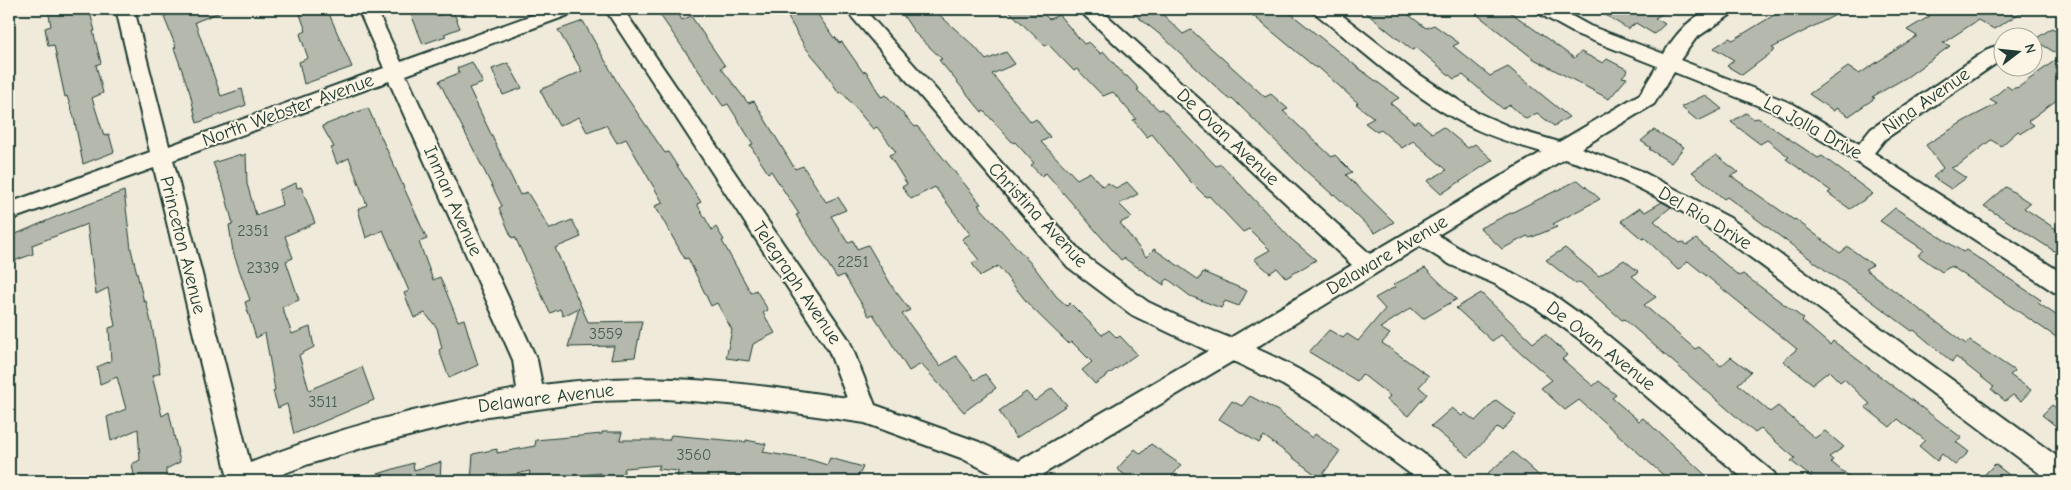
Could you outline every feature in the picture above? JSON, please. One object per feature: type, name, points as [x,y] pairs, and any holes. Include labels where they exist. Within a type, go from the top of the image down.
[{"type":"street","name":"Princeton Avenue","points":[[126,9],[240,481]]},
{"type":"street","name":"Inman Avenue","points":[[367,9],[525,360],[530,396]]},
{"type":"street","name":"North Webster Avenue","points":[[9,212],[567,9]]},
{"type":"street","name":"Telegraph Avenue","points":[[614,9],[840,347],[865,412]]},
{"type":"street","name":"Christina Avenue","points":[[854,9],[1076,260],[1116,292],[1149,313],[1187,332],[1232,349],[1269,366],[1317,393],[1392,443],[1439,481]]},
{"type":"street","name":"De Ovan Avenue","points":[[1089,9],[1368,266]]},
{"type":"street","name":"Del Rio Drive","points":[[1322,9],[1418,85],[1458,110],[1492,128],[1618,169],[1685,202],[1722,224],[2062,475]]},
{"type":"street","name":"La Jolla Drive","points":[[1545,9],[1583,30],[1786,109],[1861,155],[2062,285]]},
{"type":"street","name":"Delaware Avenue","points":[[1027,477],[1368,266],[1647,99],[1679,45],[1694,29],[1726,9]]},
{"type":"street","name":"Nina Avenue","points":[[1861,155],[1878,134],[1994,55]]},
{"type":"street","name":"De Ovan Avenue","points":[[1421,235],[1460,259],[1503,278],[1544,301],[1586,330],[1765,481]]},
{"type":"street","name":"Delaware Avenue","points":[[240,481],[338,442],[439,414],[530,396],[624,389],[667,388],[749,394],[865,412]]},
{"type":"street","points":[[865,412],[970,450],[1027,477]]},
{"type":"building","points":[[48,9],[89,9],[95,31],[93,31],[101,63],[96,65],[103,93],[92,98],[104,136],[109,134],[114,152],[83,164],[74,117],[67,96],[65,97],[54,45],[48,46],[45,28],[51,26]]},
{"type":"building","points":[[165,9],[228,9],[195,22],[221,96],[242,89],[246,105],[197,123],[190,93],[174,48],[176,47],[164,17],[167,15]]},
{"type":"building","points":[[298,9],[327,9],[352,67],[304,84],[299,62],[308,58],[300,34],[306,31]]},
{"type":"building","points":[[409,9],[432,9],[435,16],[453,11],[460,28],[444,34],[446,36],[423,44]]},
{"type":"building","points":[[656,9],[676,9],[682,20],[691,16],[725,66],[721,68],[748,103],[754,101],[795,169],[803,166],[826,202],[838,197],[846,210],[831,216],[848,243],[853,240],[857,249],[868,245],[893,288],[910,310],[902,314],[940,366],[956,356],[975,380],[985,374],[996,388],[964,412],[921,364],[909,371],[873,314],[869,316],[844,275],[837,278],[796,215],[799,214],[771,171],[768,173],[750,145],[753,144],[728,104],[723,106]]},
{"type":"building","points":[[796,9],[814,9],[834,38],[839,43],[842,42],[863,72],[866,71],[881,97],[886,95],[915,127],[917,126],[981,204],[978,205],[1035,268],[1056,296],[1067,306],[1070,303],[1102,335],[1109,330],[1117,338],[1120,336],[1137,354],[1095,384],[1082,370],[1092,362],[1072,342],[1069,344],[1030,306],[998,266],[980,276],[972,263],[979,260],[962,239],[970,234],[935,187],[911,199],[902,187],[907,184],[889,155],[896,152],[877,127],[873,129],[842,92],[839,93],[822,67],[805,47],[785,12]]},
{"type":"building","points":[[899,9],[933,9],[975,47],[986,60],[1006,52],[1015,64],[992,74],[1031,122],[1036,119],[1050,137],[1041,142],[1077,179],[1090,172],[1102,186],[1108,183],[1116,188],[1127,182],[1138,194],[1119,204],[1132,217],[1120,223],[1146,257],[1154,249],[1199,280],[1203,272],[1247,291],[1239,306],[1225,301],[1221,308],[1190,296],[1168,279],[1164,282],[1164,285],[1124,258],[1121,260],[1046,173],[1041,176],[1031,165],[1034,163],[1015,142],[1013,143],[984,111],[982,112],[939,60],[942,59],[915,33]]},
{"type":"building","points":[[1007,9],[1038,9],[1049,19],[1059,15],[1084,44],[1089,42],[1101,54],[1104,52],[1139,89],[1137,90],[1159,110],[1162,109],[1216,166],[1221,164],[1290,238],[1316,260],[1286,278],[1277,268],[1270,273],[1254,259],[1270,250],[1249,229],[1243,232],[1209,196],[1206,197],[1190,181],[1152,134],[1147,137],[1133,120],[1136,119],[1113,92],[1103,96],[1077,69],[1074,71],[1048,44],[1045,46]]},
{"type":"building","points":[[1128,9],[1157,9],[1183,34],[1191,30],[1265,97],[1271,94],[1288,109],[1283,111],[1332,157],[1335,155],[1352,172],[1346,175],[1394,222],[1375,233],[1334,194],[1306,171],[1232,98],[1230,100],[1163,37]]},
{"type":"building","points":[[1245,9],[1285,9],[1399,98],[1390,103],[1414,123],[1418,121],[1432,133],[1443,127],[1468,148],[1475,144],[1493,160],[1441,194],[1427,181],[1447,170],[1413,141],[1402,148],[1381,130],[1377,132],[1365,123],[1374,118],[1356,104],[1358,103],[1318,67],[1316,68]]},
{"type":"building","points":[[1361,9],[1401,9],[1426,28],[1434,25],[1459,43],[1453,46],[1490,76],[1508,67],[1569,117],[1554,126],[1537,113],[1526,119],[1510,105],[1503,109],[1463,75],[1454,79],[1417,48],[1412,50]]},
{"type":"building","points":[[1470,9],[1506,9],[1574,58],[1581,52],[1603,63],[1607,59],[1628,70],[1622,77],[1627,78],[1609,99],[1534,59]]},
{"type":"building","points":[[1596,9],[1671,9],[1655,18],[1665,24],[1654,34],[1636,23],[1628,29]]},
{"type":"building","points":[[1784,9],[1847,9],[1772,48],[1775,50],[1742,75],[1727,66],[1734,60],[1714,48],[1729,38],[1733,40]]},
{"type":"building","points":[[1918,9],[1950,9],[1955,12],[1958,9],[2027,9],[1994,29],[1978,20],[1943,43],[1950,46],[1907,77],[1872,97],[1875,98],[1849,116],[1836,108],[1834,111],[1809,94],[1848,67],[1859,74],[1917,36],[1907,30],[1930,16]]},
{"type":"building","points":[[583,21],[621,89],[665,153],[668,152],[701,202],[697,204],[712,230],[716,227],[724,240],[722,241],[751,293],[756,290],[768,310],[763,313],[775,333],[753,344],[749,361],[726,358],[732,330],[717,303],[711,306],[688,258],[685,259],[655,206],[663,203],[626,139],[617,143],[606,125],[587,132],[579,117],[559,126],[540,90],[582,71],[558,30]]},
{"type":"building","points":[[2052,28],[2062,34],[2062,96],[2028,121],[2034,125],[2021,133],[2018,131],[2001,146],[1991,140],[1960,164],[1951,168],[1966,178],[1951,189],[1933,177],[1943,168],[1926,145],[1964,121],[1997,104],[1990,100],[2007,86],[2011,89],[2019,87],[2031,78],[2044,78],[2044,69],[2061,56],[2044,46],[2044,33]]},
{"type":"building","points":[[472,62],[483,83],[469,88],[520,195],[527,192],[550,229],[572,220],[581,237],[555,248],[588,322],[642,321],[635,357],[611,359],[614,346],[568,347],[579,308],[563,316],[560,309],[550,313],[515,237],[512,238],[499,208],[502,206],[439,81],[459,73],[457,68]]},
{"type":"building","points":[[508,63],[522,88],[503,95],[492,69]]},
{"type":"building","points":[[1705,95],[1722,109],[1698,121],[1681,107]]},
{"type":"building","points":[[368,108],[427,239],[419,242],[433,280],[440,277],[458,321],[464,319],[478,365],[449,378],[439,350],[442,348],[437,328],[425,313],[414,318],[404,293],[409,291],[383,230],[366,238],[358,209],[367,205],[349,158],[337,164],[331,148],[334,147],[322,126]]},
{"type":"building","points":[[1746,113],[1754,119],[1758,118],[1818,158],[1822,156],[1873,194],[1850,209],[1828,193],[1831,191],[1786,159],[1789,157],[1767,140],[1760,144],[1731,122]]},
{"type":"building","points":[[1654,130],[1684,147],[1671,163],[1649,149],[1651,148],[1641,141]]},
{"type":"building","points":[[241,154],[241,156],[246,154],[247,184],[256,215],[282,205],[279,190],[296,183],[297,188],[301,187],[315,223],[285,236],[293,258],[286,261],[299,300],[282,307],[292,334],[310,327],[314,347],[299,355],[309,390],[362,367],[374,400],[294,434],[287,404],[278,408],[273,391],[275,390],[265,333],[256,338],[245,302],[250,300],[233,252],[229,225],[233,224],[224,190],[213,163]]},
{"type":"building","points":[[1716,155],[1738,172],[1731,176],[1795,219],[1840,253],[1848,247],[1873,265],[1865,269],[1966,344],[1970,341],[2015,371],[2010,375],[2031,390],[2021,401],[2013,395],[2005,401],[1991,389],[1994,387],[1956,357],[1952,362],[1914,330],[1912,331],[1862,294],[1832,275],[1727,197],[1724,199],[1692,172]]},
{"type":"building","points":[[1578,180],[1600,199],[1553,224],[1557,227],[1530,238],[1527,236],[1502,249],[1480,228]]},
{"type":"building","points":[[2006,187],[2030,203],[2024,208],[2062,233],[2062,256],[1984,206]]},
{"type":"building","points":[[124,191],[131,249],[152,326],[160,373],[152,376],[162,416],[169,412],[180,462],[166,469],[166,481],[135,481],[132,464],[140,460],[138,429],[111,441],[107,417],[126,409],[117,377],[100,384],[97,367],[111,361],[109,328],[115,326],[108,288],[96,294],[87,224],[32,245],[33,254],[11,262],[11,257],[9,258],[9,237]]},
{"type":"building","points":[[1662,202],[1671,207],[1654,221],[1680,243],[1683,242],[1687,245],[1696,239],[1739,276],[1743,274],[1804,319],[1802,321],[1830,345],[1833,341],[1962,438],[1956,442],[1969,452],[1955,465],[1942,454],[1937,461],[1919,446],[1925,440],[1898,419],[1890,427],[1865,407],[1870,404],[1844,379],[1840,382],[1829,371],[1813,384],[1783,361],[1797,349],[1688,261],[1678,270],[1645,238],[1642,239],[1621,221],[1640,208],[1645,212]]},
{"type":"building","points":[[1895,208],[1963,252],[1966,250],[2041,300],[2038,303],[2062,319],[2062,341],[1951,266],[1942,272],[1918,255],[1924,250],[1880,221]]},
{"type":"building","points":[[1565,248],[1599,276],[1624,260],[1639,272],[1632,276],[1656,297],[1644,305],[1695,349],[1699,347],[1721,366],[1731,357],[1751,372],[1738,384],[1770,412],[1778,406],[1815,438],[1825,431],[1844,447],[1829,457],[1833,460],[1831,462],[1855,481],[1816,481],[1791,461],[1795,458],[1761,429],[1755,433],[1580,282],[1576,284],[1546,260]]},
{"type":"building","points":[[1425,268],[1457,299],[1423,319],[1411,308],[1380,328],[1390,334],[1382,343],[1429,376],[1419,387],[1427,394],[1408,416],[1387,400],[1390,396],[1362,374],[1357,381],[1309,352],[1329,330],[1343,338],[1347,334],[1358,341],[1385,309],[1375,298],[1395,287],[1393,285]]},
{"type":"building","points":[[1481,293],[1533,343],[1545,334],[1568,355],[1562,359],[1593,386],[1599,381],[1616,395],[1612,398],[1639,421],[1643,418],[1712,481],[1670,481],[1579,400],[1565,410],[1541,388],[1552,380],[1501,335],[1492,341],[1456,308]]},
{"type":"building","points":[[1052,388],[1067,405],[1016,438],[999,411],[1026,392],[1035,401]]},
{"type":"building","points":[[1250,396],[1278,411],[1312,438],[1315,434],[1340,451],[1320,478],[1264,436],[1259,443],[1219,419],[1232,401],[1242,406]]},
{"type":"building","points":[[1496,400],[1516,415],[1502,431],[1498,427],[1469,457],[1431,426],[1452,408],[1462,416],[1465,413],[1475,421]]},
{"type":"building","points":[[2052,405],[2062,412],[2062,431],[2042,415]]},
{"type":"building","points":[[602,432],[622,432],[620,440],[669,440],[671,435],[746,442],[746,440],[766,444],[763,452],[811,460],[827,465],[830,458],[863,467],[856,481],[771,481],[719,475],[718,481],[677,481],[678,471],[658,469],[660,465],[625,468],[621,481],[599,481],[600,473],[528,481],[530,471],[485,481],[471,481],[473,454],[497,449],[497,453],[535,446],[536,440],[602,434]]},
{"type":"building","points":[[1151,444],[1181,465],[1168,481],[1133,481],[1117,469],[1135,449],[1141,454]]},
{"type":"building","points":[[1513,452],[1545,481],[1497,481],[1488,473]]},
{"type":"building","points":[[441,462],[440,481],[366,481],[365,478],[413,463],[414,470]]},
{"type":"building","points":[[1995,464],[2017,481],[1978,481]]}]
